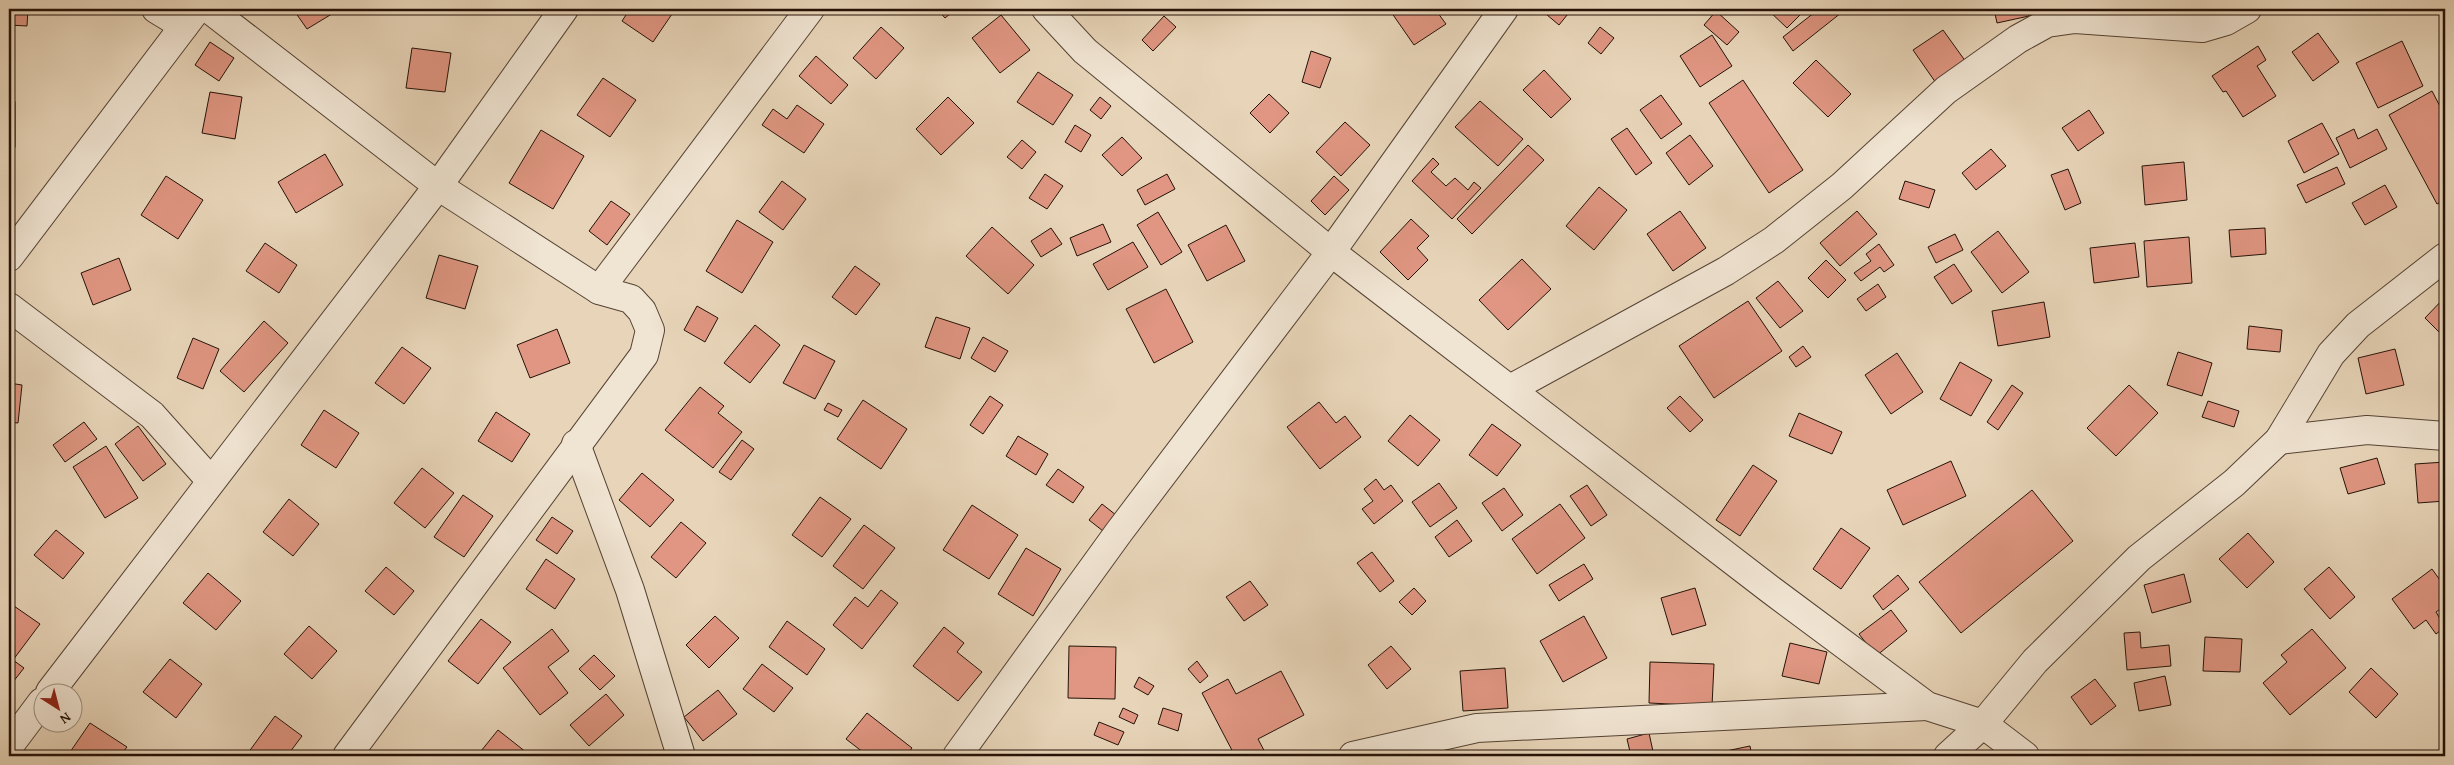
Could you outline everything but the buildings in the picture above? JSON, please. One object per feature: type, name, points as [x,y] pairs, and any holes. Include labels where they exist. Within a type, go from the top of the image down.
[{"type":"street","points":[[9,257],[190,18],[156,9]]},
{"type":"street","points":[[209,9],[438,186],[599,290],[632,299],[642,311],[650,330],[644,355],[576,444],[347,756]]},
{"type":"street","points":[[58,682],[438,186],[564,9]]},
{"type":"street","points":[[599,290],[810,9]]},
{"type":"street","points":[[1046,9],[1085,51],[1330,252],[1510,388],[1771,590],[1926,706],[1983,724],[2025,756]]},
{"type":"street","points":[[957,756],[1119,532],[1330,252],[1504,9]]},
{"type":"street","points":[[1510,388],[1726,271],[1774,240],[1842,186],[1946,90],[2018,39],[2046,23],[2075,19],[2202,28],[2226,21],[2247,9]]},
{"type":"street","points":[[1948,756],[1983,724],[2035,661],[2139,558],[2234,483],[2279,440],[2331,354],[2358,325],[2445,257]]},
{"type":"street","points":[[9,307],[152,415],[211,481]]},
{"type":"street","points":[[2279,440],[2366,430],[2445,436]]},
{"type":"street","points":[[576,444],[630,590],[681,756]]},
{"type":"street","points":[[1353,756],[1477,728],[1926,706]]},
{"type":"street","points":[[9,746],[32,715]]}]
